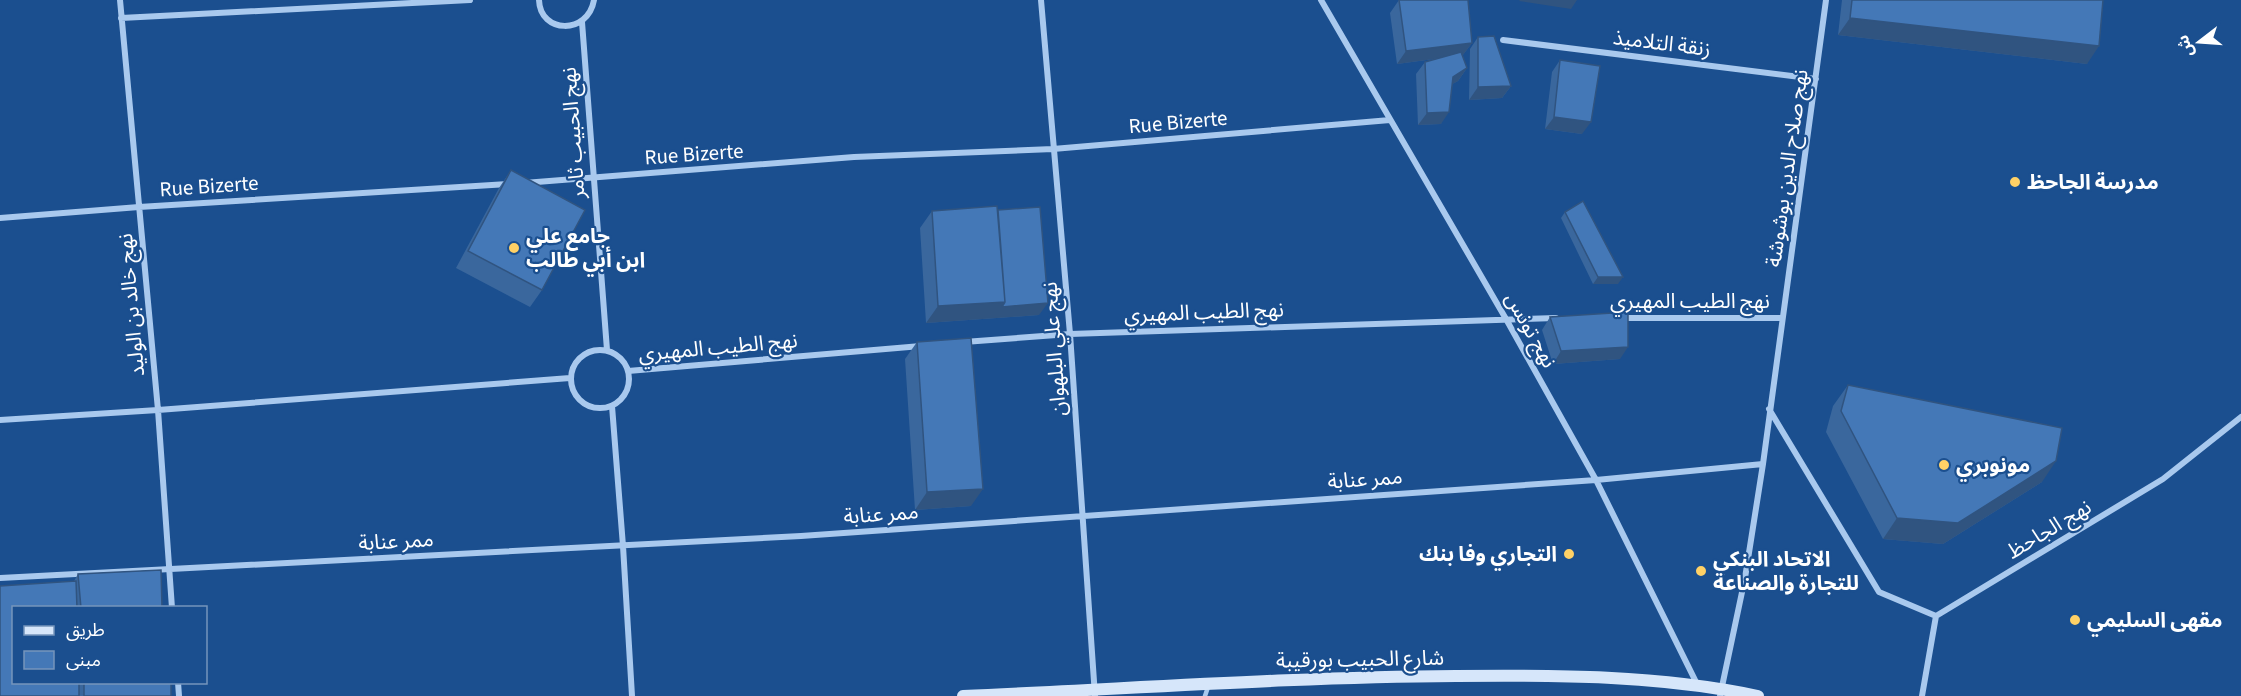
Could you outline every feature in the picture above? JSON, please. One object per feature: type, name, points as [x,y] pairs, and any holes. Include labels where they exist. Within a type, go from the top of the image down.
[{"type":"main road","name":"شارع الحبيب بورقيبة","points":[[963,696],[1096,694],[1209,683],[1367,676],[1491,676],[1697,684],[1720,692],[1758,696]]},
{"type":"street","name":"نهج خالد بن الوليد","points":[[120,0],[158,410],[172,606]]},
{"type":"street","points":[[121,18],[374,3],[470,0]]},
{"type":"street","points":[[539,0],[544,15],[552,23],[562,26],[572,26],[582,22],[592,9],[594,0]]},
{"type":"street","name":"نهج علي البلهوان","points":[[1041,0],[1070,334],[1081,516],[1096,694]]},
{"type":"street","name":"نهج تونس","points":[[1321,0],[1506,319],[1596,480],[1697,684]]},
{"type":"street","name":"نهج صلاح الدين بوشوشة","points":[[1720,692],[1745,578],[1826,0]]},
{"type":"street","name":"نهج الحبيب ثامر","points":[[582,22],[607,350]]},
{"type":"street","name":"زنقة التلاميذ","points":[[1503,40],[1816,79]]},
{"type":"street","name":"Rue Bizerte","points":[[0,218],[593,178],[854,157],[1053,149],[1390,120]]},
{"type":"street","name":"نهج الطيب المهيري","points":[[957,343],[1070,334],[1565,318]]},
{"type":"street","name":"نهج الطيب المهيري","points":[[1612,318],[1782,318]]},
{"type":"street","name":"نهج الطيب المهيري","points":[[628,371],[934,345]]},
{"type":"street","points":[[594,350],[607,350],[621,358],[628,371],[628,388],[612,406],[592,408],[583,404],[571,387],[570,378],[574,365],[582,355],[594,350]]},
{"type":"street","points":[[0,420],[570,378]]},
{"type":"street","points":[[612,406],[632,696]]},
{"type":"street","points":[[1769,409],[1879,592],[1936,616],[1922,696]]},
{"type":"street","name":"نهج الجاحظ","points":[[1936,616],[2163,479],[2241,417]]},
{"type":"street","name":"ممر عنابة","points":[[0,578],[824,535],[1596,480],[1762,464]]},
{"type":"lane","points":[[1205,696],[1209,683]]},
{"type":"building","points":[[1399,0],[1468,0],[1472,43],[1406,51]]},
{"type":"building","points":[[1852,0],[2103,0],[2099,46],[1850,18]]},
{"type":"building","points":[[1494,36],[1511,86],[1478,87],[1478,37]]},
{"type":"building","points":[[1461,52],[1467,68],[1453,77],[1449,112],[1427,113],[1425,62]]},
{"type":"building","points":[[1560,60],[1600,66],[1591,122],[1554,117]]},
{"type":"building","name":"جامع علي ابن أبي طالب","points":[[511,170],[585,210],[542,290],[468,251]]},
{"type":"building","points":[[1583,201],[1623,277],[1598,277],[1565,212]]},
{"type":"building","points":[[997,206],[1005,302],[938,306],[932,211]]},
{"type":"building","points":[[1040,207],[1048,303],[1002,307],[1005,302],[998,210]]},
{"type":"building","points":[[1628,312],[1628,347],[1561,351],[1550,317]]},
{"type":"building","points":[[971,338],[983,489],[927,492],[917,342]]},
{"type":"building","name":"مونوبري","points":[[1848,385],[2062,428],[2056,461],[1958,523],[1897,518],[1841,411]]},
{"type":"building","points":[[161,570],[162,606],[81,606],[78,574]]},
{"type":"building","points":[[76,581],[77,606],[12,606],[12,684],[79,684],[79,696],[0,696],[0,586]]},
{"type":"building","points":[[84,684],[171,684],[171,696],[84,696]]},
{"type":"place","name":"مدرسة الجاحظ","points":[[2015,182]]},
{"type":"place","name":"جامع علي ابن أبي طالب","points":[[514,248]]},
{"type":"place","name":"مونوبري","points":[[1944,465]]},
{"type":"place","name":"التجاري وفا بنك","points":[[1569,554]]},
{"type":"place","name":"الاتحاد البنكي للتجارة والصناعة","points":[[1701,571]]},
{"type":"place","name":"مقهى السليمي","points":[[2075,620]]}]
